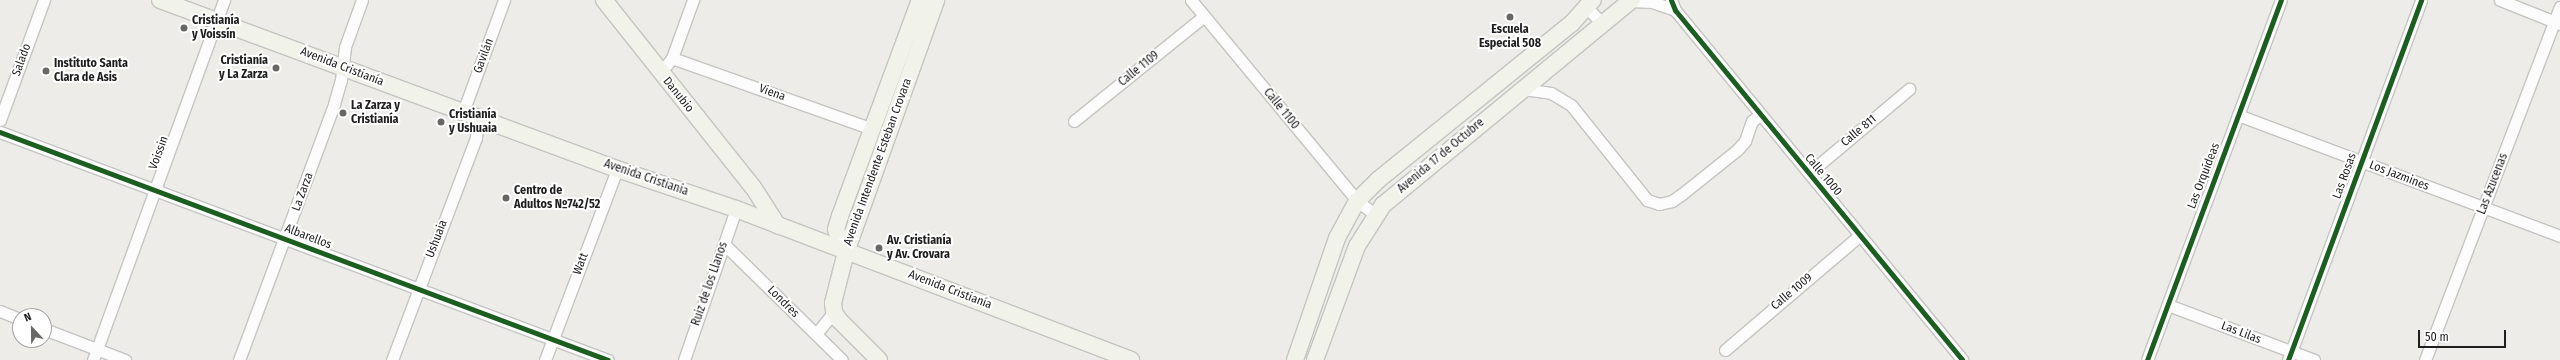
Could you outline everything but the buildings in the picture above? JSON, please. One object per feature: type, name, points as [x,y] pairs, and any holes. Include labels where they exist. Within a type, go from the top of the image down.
[{"type":"main road","name":"Avenida Cristianía","points":[[160,0],[217,19],[617,169],[740,210],[1114,357],[1131,360]]},
{"type":"main road","name":"Danubio","points":[[604,0],[660,73],[753,187],[778,226]]},
{"type":"main road","name":"Avenida Intendente Esteban Crovara","points":[[846,252],[838,240],[836,229],[920,0]]},
{"type":"main road","name":"Avenida Intendente Esteban Crovara","points":[[846,252],[936,0]]},
{"type":"main road","name":"Avenida 17 de Octubre","points":[[1316,360],[1357,246],[1375,214],[1393,196],[1631,0]]},
{"type":"main road","name":"Avenida 17 de Octubre","points":[[1294,360],[1337,238],[1357,202],[1378,180],[1572,23],[1590,4]]},
{"type":"main road","points":[[740,210],[753,199],[753,187]]},
{"type":"main road","points":[[846,252],[833,302],[834,312],[879,360]]},
{"type":"street","name":"Salado","points":[[0,120],[44,0]]},
{"type":"street","name":"Voissin","points":[[95,355],[156,191],[224,0]]},
{"type":"street","name":"La Zarza","points":[[239,360],[286,239],[340,87],[345,47],[362,0]]},
{"type":"street","name":"Gavilán","points":[[463,112],[504,0]]},
{"type":"street","points":[[660,73],[672,58],[693,0]]},
{"type":"street","name":"Calle 1100","points":[[1191,0],[1357,202],[1375,214]]},
{"type":"street","points":[[1631,0],[1652,2],[1675,10]]},
{"type":"street","name":"Calle 1000","points":[[1671,0],[1675,10],[1760,115],[1963,360]]},
{"type":"street","name":"Las Orquídeas","points":[[2147,360],[2281,0]]},
{"type":"street","name":"Las Rosas","points":[[2289,356],[2421,0]]},
{"type":"street","points":[[2500,0],[2557,23]]},
{"type":"street","points":[[1590,4],[1603,24]]},
{"type":"street","name":"Las Azucenas","points":[[2425,360],[2557,23],[2560,7]]},
{"type":"street","name":"Calle 1109","points":[[1074,121],[1204,16]]},
{"type":"street","name":"Viena","points":[[672,58],[872,129]]},
{"type":"street","points":[[1523,89],[1551,93],[1571,105],[1648,200],[1659,204],[1672,200],[1682,194],[1737,150],[1745,141],[1752,121],[1760,115]]},
{"type":"street","name":"Calle 811","points":[[1809,174],[1909,89]]},
{"type":"street","name":"Los Jazmines","points":[[2238,115],[2560,236]]},
{"type":"street","name":"Ushuaia","points":[[392,360],[476,138],[478,117]]},
{"type":"street","name":"Albarellos","points":[[0,132],[608,360]]},
{"type":"street","name":"Watt","points":[[545,360],[617,169]]},
{"type":"street","name":"Ruiz de los Llanos","points":[[684,360],[724,244],[740,210]]},
{"type":"street","name":"Calle 1009","points":[[1725,350],[1860,235]]},
{"type":"street","name":"Londres","points":[[724,244],[842,360]]},
{"type":"street","name":"Las Lilas","points":[[2168,305],[2289,356],[2314,360]]},
{"type":"street","points":[[0,311],[12,316]]},
{"type":"street","points":[[816,334],[834,312]]},
{"type":"street","points":[[52,332],[95,355],[125,360]]},
{"type":"cycle path","points":[[1671,0],[1675,10],[1963,360]]},
{"type":"cycle path","points":[[2147,360],[2281,0]]},
{"type":"cycle path","points":[[2288,360],[2421,0]]},
{"type":"cycle path","points":[[0,132],[608,360]]},
{"type":"place","name":"Escuela Especial 508","points":[[1510,17]]},
{"type":"place","name":"Cristianía y Voissín","points":[[184,28]]},
{"type":"place","name":"Cristianía y La Zarza","points":[[276,68]]},
{"type":"place","name":"Instituto Santa Clara de Asis","points":[[46,71]]},
{"type":"place","name":"La Zarza y Cristianía","points":[[343,113]]},
{"type":"place","name":"Cristianía y Ushuaia","points":[[441,122]]},
{"type":"place","name":"Centro de Adultos Nº742/52","points":[[506,198]]},
{"type":"place","name":"Av. Cristianía y Av. Crovara","points":[[879,248]]}]
